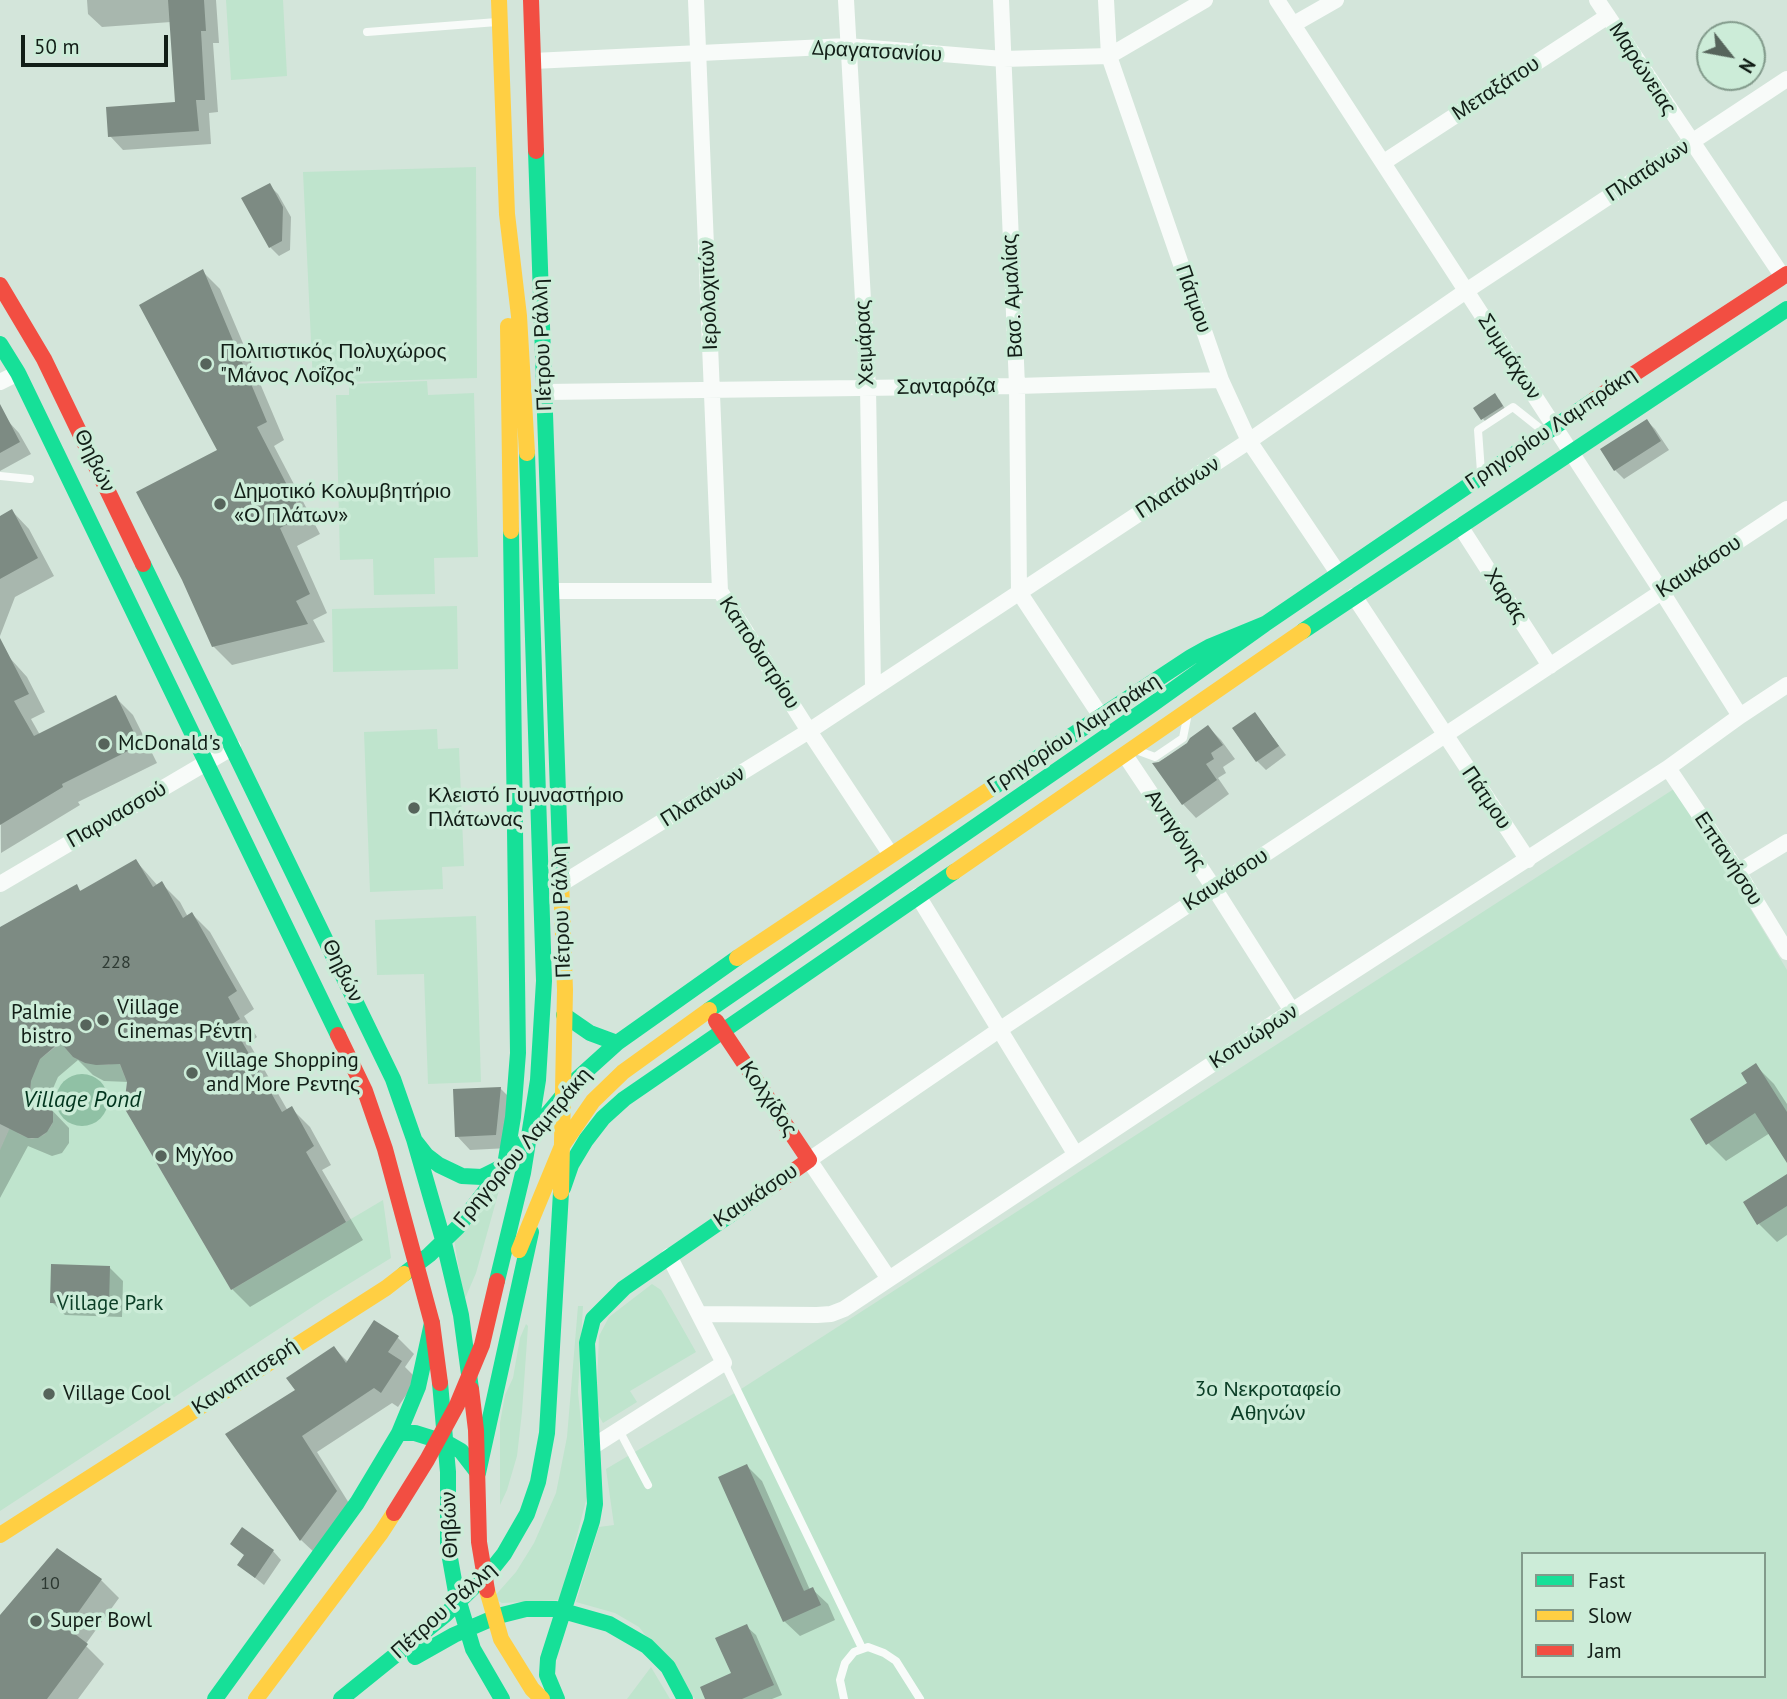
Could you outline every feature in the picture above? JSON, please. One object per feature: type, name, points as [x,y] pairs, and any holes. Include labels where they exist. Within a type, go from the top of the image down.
[{"type":"main road","name":"Πέτρου Ράλλη","points":[[499,0],[507,214],[519,1040],[517,1083],[505,1165]]},
{"type":"main road","name":"Πέτρου Ράλλη","points":[[345,1696],[430,1628],[480,1583],[504,1554],[527,1514],[540,1474],[547,1433],[560,1215],[565,1015],[531,0]]},
{"type":"main road","name":"Πέτρου Ράλλη","points":[[256,1699],[348,1580],[407,1492],[446,1426],[482,1345],[523,1173],[538,1080],[544,981],[525,393],[507,214]]},
{"type":"main road","name":"Γρηγορίου Λαμπράκη","points":[[418,1263],[444,1243],[561,1097],[617,1043],[758,943],[1100,715],[1209,647],[1265,624],[1549,429],[1785,275]]},
{"type":"main road","name":"Θηβών","points":[[0,285],[44,359],[393,1079],[414,1139],[444,1243],[461,1315],[477,1430],[479,1542],[492,1612],[508,1651],[532,1689],[542,1699]]},
{"type":"main road","name":"Γρηγορίου Λαμπράκη","points":[[560,1194],[571,1166],[586,1140],[603,1118],[624,1098],[1354,596],[1787,309]]},
{"type":"main road","name":"Θηβών","points":[[0,344],[18,373],[365,1091],[418,1263],[432,1323],[447,1443],[448,1547],[456,1592],[473,1649],[502,1699]]},
{"type":"main road","points":[[482,1345],[551,1167],[569,1134],[593,1101],[623,1072],[1265,624]]},
{"type":"main road","name":"Κολχίδος","points":[[694,989],[808,1160]]},
{"type":"main road","points":[[565,1015],[590,1033],[617,1043]]},
{"type":"main road","points":[[478,1473],[561,1097]]},
{"type":"main road","points":[[414,1139],[426,1155],[462,1176],[482,1177],[505,1165]]},
{"type":"main road","name":"Καυκάσου","points":[[557,1699],[547,1675],[547,1664],[594,1512],[587,1343],[593,1319],[611,1299],[669,1256],[808,1160]]},
{"type":"main road","name":"Καναπιτσερή","points":[[0,1535],[386,1288],[418,1263]]},
{"type":"main road","points":[[215,1699],[351,1512],[399,1433],[418,1387],[432,1323]]},
{"type":"main road","points":[[399,1433],[415,1433],[447,1443],[461,1451],[478,1473]]},
{"type":"main road","points":[[345,1696],[480,1623],[513,1612],[538,1608],[556,1609],[588,1617],[609,1624],[634,1638],[656,1653],[668,1667],[685,1699]]},
{"type":"street","name":"Ιερολοχιτών","points":[[696,0],[720,591]]},
{"type":"street","name":"Χειμάρας","points":[[846,0],[869,388],[873,687]]},
{"type":"street","name":"Βασ. Αμαλίας","points":[[1001,0],[1017,386],[1019,592]]},
{"type":"street","name":"Πάτμου","points":[[1106,0],[1108,56],[1221,380],[1249,442],[1338,573]]},
{"type":"street","name":"Δραγατσανίου","points":[[533,61],[847,47],[1003,59],[1108,56],[1205,0]]},
{"type":"street","name":"Συμμάχων","points":[[1277,0],[1466,291],[1549,429],[1571,452],[1740,716]]},
{"type":"street","points":[[1293,24],[1336,0]]},
{"type":"street","name":"Μαρώνειας","points":[[1597,0],[1691,142],[1785,275]]},
{"type":"street","name":"Μεταξάτου","points":[[1384,162],[1608,16]]},
{"type":"street","name":"Πλατάνων","points":[[561,884],[809,731],[1249,442],[1466,291],[1787,79]]},
{"type":"street","points":[[0,382],[18,373]]},
{"type":"street","name":"Σανταρόζα","points":[[545,392],[1017,386],[1221,380]]},
{"type":"street","name":"Καυκάσου","points":[[808,1160],[999,1030],[1787,509]]},
{"type":"street","name":"Χαράς","points":[[1460,526],[1550,666]]},
{"type":"street","name":"Καποδιστρίου","points":[[551,591],[720,591],[891,855]]},
{"type":"street","points":[[1019,592],[1100,715]]},
{"type":"street","name":"Πάτμου","points":[[1354,596],[1528,860]]},
{"type":"street","name":"Κοτυώρων","points":[[699,1314],[831,1314],[845,1309],[1292,1011],[1668,768],[1787,685]]},
{"type":"street","name":"Παρνασσού","points":[[0,884],[233,747]]},
{"type":"street","name":"Αντιγόνης","points":[[1129,752],[1292,1011]]},
{"type":"street","name":"Επτανήσου","points":[[1668,768],[1787,951]]},
{"type":"street","points":[[1738,872],[1787,842]]},
{"type":"street","points":[[918,896],[1076,1154]]},
{"type":"street","name":"Κολχίδος","points":[[808,1160],[890,1279]]},
{"type":"street","points":[[592,1447],[723,1363],[669,1256]]},
{"type":"lane","points":[[368,32],[499,21]]},
{"type":"lane","points":[[1481,475],[1478,429],[1513,407],[1549,429]]},
{"type":"lane","points":[[0,476],[30,479]]},
{"type":"lane","points":[[723,1363],[862,1648]]},
{"type":"lane","points":[[619,1430],[648,1485]]},
{"type":"lane","points":[[844,1699],[840,1687],[841,1671],[849,1657],[862,1648],[874,1648],[897,1661],[920,1699]]},
{"type":"green space","points":[[226,0],[283,0],[287,76],[231,80]]},
{"type":"green space","points":[[476,167],[477,378],[313,383],[303,172]]},
{"type":"green space","points":[[427,381],[428,395],[474,393],[478,557],[434,558],[435,594],[374,595],[373,559],[340,560],[336,395],[349,395],[349,384]]},
{"type":"green space","points":[[457,606],[458,669],[333,672],[332,609]]},
{"type":"green space","name":"Κλειστό Γυμναστήριο Πλάτωνας","points":[[437,729],[438,749],[459,748],[464,866],[442,867],[443,889],[370,892],[364,732]]},
{"type":"green space","name":"3ο Νεκροταφείο Αθηνών","points":[[1677,787],[1787,970],[1787,1699],[695,1699],[639,1627],[615,1613],[576,1602],[599,1527],[614,1525],[606,1469],[738,1391]]},
{"type":"green space","points":[[476,916],[481,1082],[428,1084],[424,974],[377,975],[375,920]]},
{"type":"green space","name":"Village Park","points":[[61,1043],[73,1057],[85,1063],[109,1065],[118,1060],[127,1082],[124,1106],[126,1111],[231,1290],[383,1200],[391,1258],[0,1511],[0,1150],[12,1123],[19,1134],[32,1139],[44,1135],[52,1125],[51,1108],[44,1100],[31,1095],[31,1081],[40,1059]]},
{"type":"green space","points":[[500,1187],[476,1273],[464,1301],[454,1239]]},
{"type":"green space","points":[[652,1284],[661,1290],[696,1352],[630,1391],[637,1402],[603,1423],[596,1411],[599,1336],[609,1317]]},
{"type":"green space","points":[[578,1306],[583,1306],[578,1392],[588,1493],[560,1600],[502,1603],[493,1598],[516,1572],[534,1543],[556,1493],[567,1437]]},
{"type":"green space","points":[[526,1324],[528,1326],[517,1456],[500,1505],[500,1423],[505,1395],[513,1378],[520,1338]]},
{"type":"green space","points":[[651,1667],[670,1699],[627,1699]]},
{"type":"water","name":"Village Pond","points":[[82,1074],[101,1081],[108,1100],[101,1119],[82,1126],[63,1119],[56,1100],[63,1081]]},
{"type":"building","points":[[168,0],[204,0],[206,31],[201,31],[205,100],[196,100],[199,131],[108,137],[106,107],[175,102]]},
{"type":"building","points":[[270,183],[283,207],[282,241],[269,248],[241,198]]},
{"type":"building","points":[[203,269],[267,422],[257,427],[303,516],[280,528],[310,594],[296,601],[308,624],[212,647],[182,580],[136,492],[217,450],[139,305]]},
{"type":"building","points":[[1495,393],[1503,406],[1481,420],[1473,408]]},
{"type":"building","points":[[0,404],[20,442],[0,453]]},
{"type":"building","points":[[1647,419],[1661,441],[1614,471],[1600,449]]},
{"type":"building","points":[[12,509],[38,558],[0,579],[0,516]]},
{"type":"building","points":[[0,638],[29,694],[14,701],[34,736],[116,695],[140,745],[62,784],[63,787],[0,825]]},
{"type":"building","points":[[1255,712],[1279,746],[1256,762],[1232,728]]},
{"type":"building","points":[[1208,725],[1223,745],[1211,753],[1214,759],[1206,764],[1217,780],[1182,805],[1152,763],[1159,762],[1187,743]]},
{"type":"building","name":"Village Shopping and More Ρεντης","points":[[136,859],[153,887],[162,881],[183,918],[192,912],[237,991],[228,997],[240,1019],[232,1024],[282,1112],[292,1106],[314,1146],[306,1152],[346,1222],[231,1290],[126,1111],[124,1106],[127,1082],[120,1064],[85,1063],[73,1057],[60,1042],[40,1059],[31,1081],[30,1094],[44,1100],[53,1112],[53,1122],[47,1132],[38,1138],[28,1138],[0,1124],[0,927],[77,884],[80,891]]},
{"type":"building","points":[[1756,1063],[1787,1112],[1787,1163],[1755,1113],[1706,1145],[1690,1119],[1747,1083],[1741,1073]]},
{"type":"building","points":[[501,1087],[496,1135],[455,1137],[453,1089]]},
{"type":"building","points":[[1787,1174],[1787,1206],[1757,1225],[1743,1202]]},
{"type":"building","points":[[51,1264],[110,1266],[109,1305],[50,1303]]},
{"type":"building","points":[[374,1320],[399,1336],[388,1352],[402,1361],[381,1393],[374,1388],[302,1436],[337,1491],[300,1541],[225,1434],[295,1390],[286,1378],[334,1346],[346,1363]]},
{"type":"building","points":[[747,1464],[804,1591],[813,1587],[821,1605],[783,1622],[718,1477]]},
{"type":"building","points":[[242,1527],[274,1550],[255,1578],[237,1565],[244,1555],[230,1544]]},
{"type":"building","name":"Super Bowl","points":[[57,1548],[102,1579],[67,1628],[88,1644],[47,1699],[0,1699],[0,1615]]},
{"type":"building","points":[[747,1624],[774,1685],[742,1699],[705,1699],[700,1687],[731,1673],[715,1638]]},
{"type":"traffic: fast","points":[[536,151],[561,880]]},
{"type":"traffic: fast","points":[[1303,631],[1787,309]]},
{"type":"traffic: fast","points":[[0,344],[18,373],[338,1035]]},
{"type":"traffic: fast","points":[[989,790],[1191,657],[1265,624],[1594,400]]},
{"type":"traffic: fast","points":[[497,1281],[523,1173],[538,1080],[544,981],[527,453]]},
{"type":"traffic: fast","points":[[505,1165],[513,1117],[518,1053],[511,531]]},
{"type":"traffic: fast","points":[[143,564],[393,1079],[414,1139],[444,1243],[461,1315],[471,1389]]},
{"type":"traffic: fast","points":[[709,1010],[1265,624]]},
{"type":"traffic: fast","points":[[563,1188],[571,1165],[586,1140],[603,1118],[624,1099],[954,872]]},
{"type":"traffic: fast","points":[[404,1274],[458,1227],[505,1165],[576,1080],[617,1043],[737,958]]},
{"type":"traffic: fast","points":[[564,1015],[590,1033],[617,1043]]},
{"type":"traffic: fast","points":[[415,1141],[426,1155],[439,1165],[462,1176],[482,1177],[502,1167]]},
{"type":"traffic: fast","points":[[341,1699],[445,1615],[492,1569],[527,1514],[538,1482],[547,1433],[561,1192]]},
{"type":"traffic: fast","points":[[557,1699],[547,1675],[548,1659],[595,1504],[587,1343],[593,1319],[624,1288],[762,1193]]},
{"type":"traffic: fast","points":[[478,1473],[531,1232]]},
{"type":"traffic: fast","points":[[215,1699],[357,1503],[399,1433],[418,1387],[432,1323]]},
{"type":"traffic: fast","points":[[440,1383],[448,1472],[448,1547],[456,1592],[473,1649],[502,1699]]},
{"type":"traffic: fast","points":[[399,1433],[415,1433],[447,1443],[461,1451],[478,1473]]},
{"type":"traffic: fast","points":[[415,1657],[454,1635],[498,1616],[526,1609],[556,1609],[609,1624],[647,1646],[668,1667],[685,1699]]},
{"type":"traffic: slow","points":[[499,0],[507,214],[519,316],[527,453]]},
{"type":"traffic: slow","points":[[508,326],[511,531]]},
{"type":"traffic: slow","points":[[954,872],[1303,631]]},
{"type":"traffic: slow","points":[[737,958],[989,790]]},
{"type":"traffic: slow","points":[[561,880],[565,990],[561,1192]]},
{"type":"traffic: slow","points":[[519,1250],[562,1146],[593,1101],[623,1072],[709,1010]]},
{"type":"traffic: slow","points":[[0,1535],[404,1274]]},
{"type":"traffic: slow","points":[[256,1699],[394,1513]]},
{"type":"traffic: slow","points":[[487,1590],[501,1639],[532,1689],[542,1699]]},
{"type":"traffic: jam","points":[[531,0],[536,151]]},
{"type":"traffic: jam","points":[[1594,400],[1787,274]]},
{"type":"traffic: jam","points":[[0,285],[44,359],[143,564]]},
{"type":"traffic: jam","points":[[716,1021],[809,1160],[762,1193]]},
{"type":"traffic: jam","points":[[338,1035],[365,1091],[385,1149],[432,1323],[440,1383]]},
{"type":"traffic: jam","points":[[394,1513],[457,1405],[482,1345],[497,1281]]},
{"type":"traffic: jam","points":[[471,1389],[476,1430],[479,1542],[487,1590]]},
{"type":"place","name":"Πολιτιστικός Πολυχώρος \"Μάνος Λοΐζος\"","points":[[206,364]]},
{"type":"place","name":"Δημοτικό Κολυμβητήριο «Ο Πλάτων»","points":[[220,504]]},
{"type":"place","name":"McDonald's","points":[[104,744]]},
{"type":"place","name":"Κλειστό Γυμναστήριο Πλάτωνας","points":[[414,808]]},
{"type":"place","name":"Village Cinemas Ρέντη","points":[[103,1020]]},
{"type":"place","name":"Palmie bistro","points":[[86,1025]]},
{"type":"place","name":"Village Shopping and More Ρεντης","points":[[192,1073]]},
{"type":"place","name":"MyYoo","points":[[161,1156]]},
{"type":"place","name":"Village Cool","points":[[49,1394]]},
{"type":"place","name":"Super Bowl","points":[[36,1621]]}]
